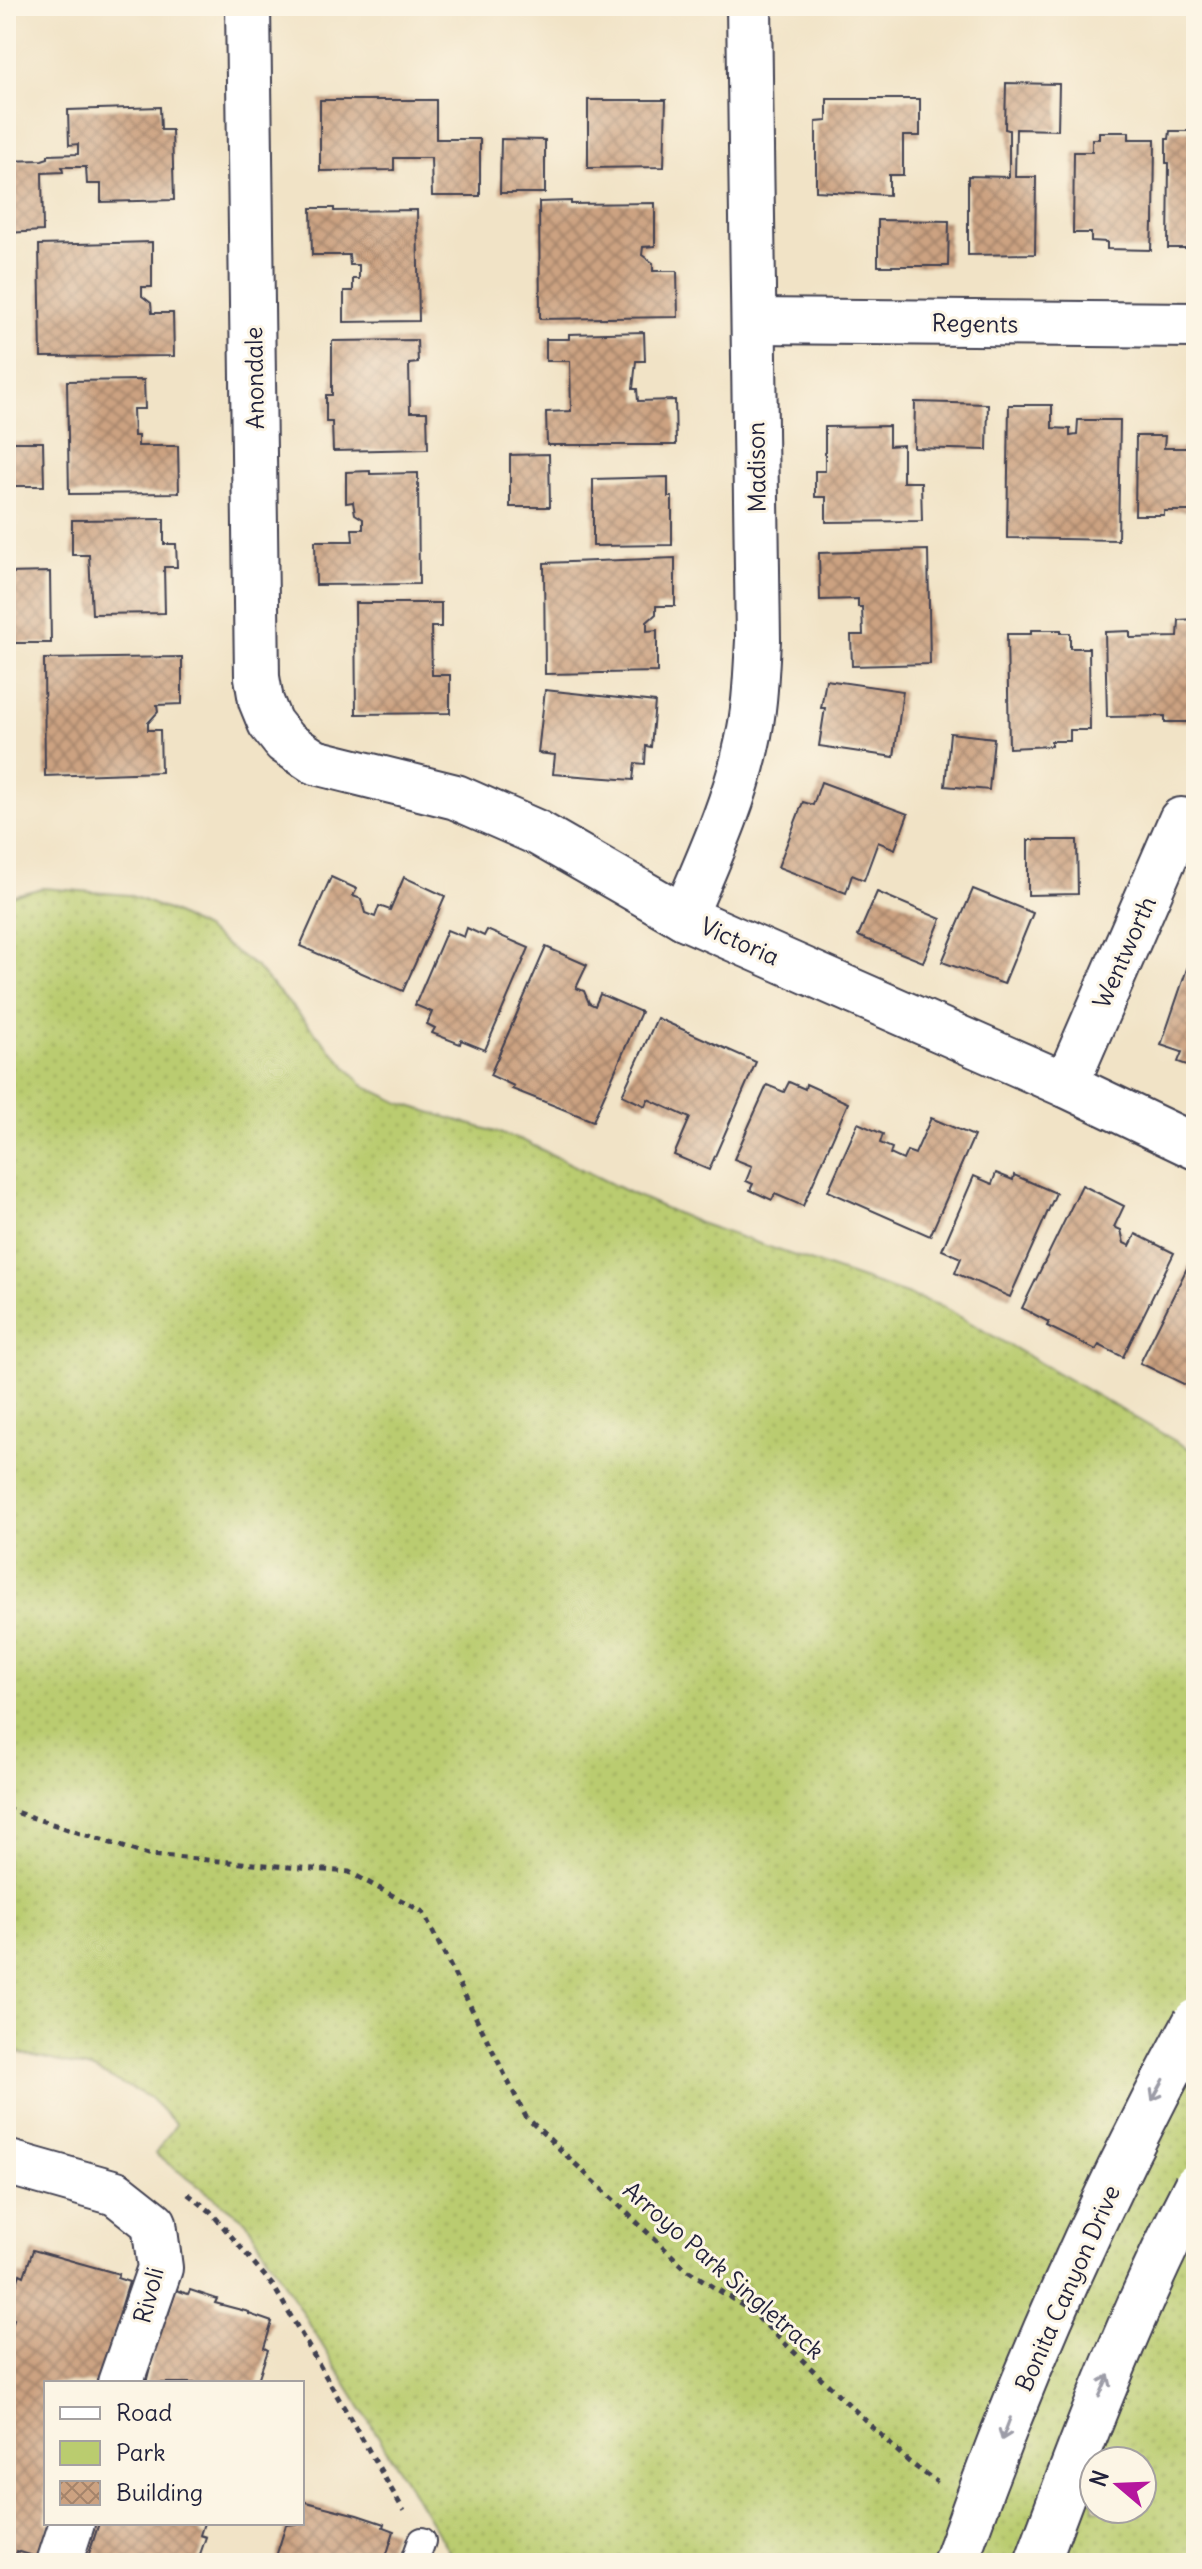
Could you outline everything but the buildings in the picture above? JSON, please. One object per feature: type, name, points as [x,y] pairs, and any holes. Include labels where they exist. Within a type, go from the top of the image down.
[{"type":"street","name":"Anondale","points":[[248,6],[257,677],[261,701],[270,723],[285,742]]},
{"type":"street","name":"Madison","points":[[684,917],[726,818],[748,744],[755,692],[758,640],[749,6]]},
{"type":"street","name":"Regents","points":[[754,321],[1196,325]]},
{"type":"street","name":"Victoria","points":[[285,742],[315,762],[456,797],[538,833],[684,917],[1066,1085],[1196,1147]]},
{"type":"street","name":"Wentworth","points":[[1066,1085],[1181,820]]},
{"type":"street","name":"Bonita Canyon Drive","points":[[955,2563],[1055,2304],[1146,2112],[1196,2021]]},
{"type":"street","name":"Rivoli","points":[[6,2162],[116,2193],[154,2223],[160,2268],[121,2381]]},
{"type":"street","points":[[1037,2563],[1091,2416],[1171,2234],[1196,2186]]},
{"type":"street","points":[[59,2563],[71,2525]]},
{"type":"path","name":"Arroyo Park Singletrack","points":[[6,1809],[148,1855],[349,1872],[423,1912],[526,2117],[686,2269],[751,2311],[909,2462],[946,2489]]},
{"type":"path","points":[[187,2193],[210,2211],[274,2287],[418,2552]]},
{"type":"path","points":[[1191,2563],[1196,2559]]},
{"type":"green space","points":[[43,888],[129,895],[168,910],[204,929],[256,967],[363,1085],[400,1103],[522,1140],[699,1223],[941,1306],[1196,1453],[1196,2563],[456,2563],[246,2221],[155,2154],[176,2124],[149,2097],[92,2069],[6,2050],[6,897]]}]
